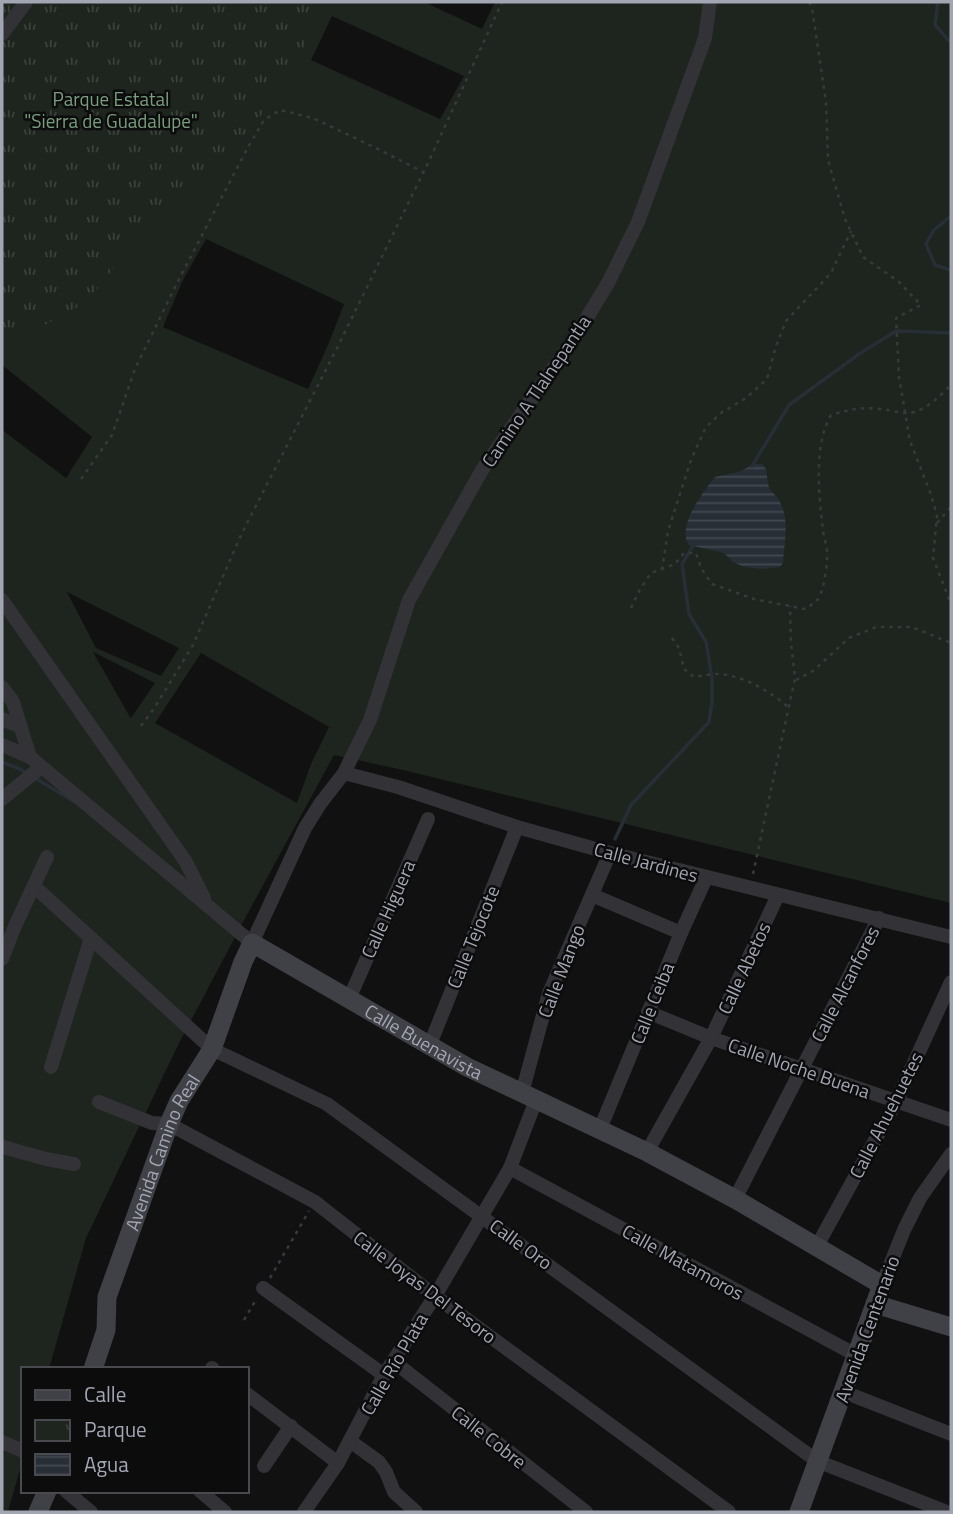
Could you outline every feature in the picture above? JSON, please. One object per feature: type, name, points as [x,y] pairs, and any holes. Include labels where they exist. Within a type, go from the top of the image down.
[{"type":"street","points":[[2,34],[26,2]]},
{"type":"street","name":"Camino A Tlalnepantla","points":[[252,943],[305,828],[344,773],[370,720],[409,600],[482,470],[577,334],[608,283],[638,222],[705,38],[710,2]]},
{"type":"street","points":[[2,600],[186,862],[207,905]]},
{"type":"street","points":[[2,687],[13,702],[36,762],[2,799]]},
{"type":"street","points":[[2,719],[21,727]]},
{"type":"street","name":"Calle Buenavista","points":[[2,745],[36,762],[252,943],[467,1068],[600,1129],[735,1199],[817,1246],[878,1294],[951,1327]]},
{"type":"street","name":"Calle Jardines","points":[[344,773],[398,787],[517,827],[610,853],[951,937]]},
{"type":"street","name":"Calle Higuera","points":[[349,999],[428,818]]},
{"type":"street","name":"Calle Tejocote","points":[[429,1046],[517,827]]},
{"type":"street","name":"Calle Mango","points":[[529,1096],[549,993],[610,853]]},
{"type":"street","points":[[2,959],[47,857]]},
{"type":"street","name":"Calle Ceiba","points":[[600,1129],[706,878]]},
{"type":"street","name":"Calle Oro","points":[[34,887],[212,1049],[327,1104],[817,1461],[947,1512]]},
{"type":"street","points":[[592,895],[681,933]]},
{"type":"street","name":"Calle Abetos","points":[[647,1152],[711,1038],[778,895]]},
{"type":"street","name":"Calle Alcanfores","points":[[735,1199],[879,918]]},
{"type":"street","points":[[51,1067],[91,938]]},
{"type":"street","name":"Avenida Camino Real","points":[[94,1367],[106,1329],[107,1297],[169,1124],[179,1101],[212,1049],[252,943]]},
{"type":"street","name":"Calle Ahuehuetes","points":[[817,1246],[896,1102],[951,982]]},
{"type":"street","name":"Calle Noche Buena","points":[[648,1012],[711,1038],[951,1120]]},
{"type":"street","name":"Calle Río Plata","points":[[304,1512],[338,1463],[384,1375],[435,1296],[510,1168],[529,1096]]},
{"type":"street","name":"Calle Joyas Del Tesoro","points":[[99,1101],[152,1124],[169,1124],[314,1202],[435,1296],[729,1512]]},
{"type":"street","points":[[2,1146],[74,1164]]},
{"type":"street","name":"Avenida Centenario","points":[[799,1512],[904,1230],[920,1198],[951,1154]]},
{"type":"street","name":"Calle Matamoros","points":[[510,1168],[856,1356]]},
{"type":"street","points":[[264,1288],[384,1375]]},
{"type":"street","name":"Calle Cobre","points":[[393,1361],[586,1512]]},
{"type":"street","points":[[844,1392],[951,1434]]},
{"type":"street","points":[[248,1395],[338,1463]]},
{"type":"street","points":[[264,1466],[291,1426]]},
{"type":"street","points":[[350,1441],[379,1462],[394,1492],[416,1512]]},
{"type":"street","points":[[2,1442],[21,1450]]},
{"type":"street","points":[[38,1512],[46,1493]]},
{"type":"street","points":[[68,1493],[90,1512]]},
{"type":"street","points":[[202,1493],[225,1512]]},
{"type":"path","points":[[141,726],[193,645],[241,535],[423,173],[502,2]]},
{"type":"path","points":[[809,2],[826,102],[828,160],[845,219],[863,257],[898,281],[921,305],[896,317],[899,377],[910,441],[937,515],[933,558],[951,604]]},
{"type":"path","points":[[81,479],[112,435],[135,369],[176,285],[264,120],[280,110],[313,118],[423,173]]},
{"type":"path","points":[[662,570],[668,531],[691,460],[706,427],[768,379],[776,346],[786,321],[831,273],[851,231]]},
{"type":"path","points":[[631,608],[651,573],[676,564],[684,553],[696,553],[701,568],[712,584],[754,599],[805,609],[818,599],[826,574],[827,553],[820,501],[820,453],[825,426],[831,415],[853,408],[905,413],[918,411],[951,386]]},
{"type":"path","points":[[936,524],[951,507]]},
{"type":"path","points":[[750,888],[794,681],[790,606]]},
{"type":"path","points":[[794,681],[813,671],[849,638],[876,627],[912,627],[951,643]]},
{"type":"path","points":[[672,638],[679,648],[684,669],[694,677],[717,674],[740,678],[774,695],[789,708]]},
{"type":"path","points":[[244,1320],[314,1202]]},
{"type":"green space","points":[[2,2],[424,2],[482,29],[495,2],[951,2],[951,903],[334,755],[177,1047],[86,1238],[50,1367],[21,1367],[21,1466],[8,1512],[2,1512],[2,430],[66,478],[92,437],[2,365]],"holes":[[[332,16],[464,76],[440,119],[311,60]],[[206,239],[344,304],[308,389],[163,327],[183,280]],[[67,592],[179,648],[161,676],[96,648]],[[93,652],[155,683],[130,717]],[[201,653],[329,727],[311,764],[297,803],[155,723]]]},
{"type":"green space","name":"Parque Estatal \"Sierra de Guadalupe\"","points":[[2,2],[332,2],[255,125],[194,178],[86,302],[2,349]]},
{"type":"water","points":[[754,464],[762,464],[764,467],[770,489],[779,500],[785,517],[783,563],[780,567],[744,567],[733,562],[724,553],[689,545],[686,538],[688,520],[715,477],[739,472]]},
{"type":"waterway","points":[[938,2],[935,25],[951,43]]},
{"type":"waterway","points":[[951,216],[934,230],[926,244],[935,265],[951,270]]},
{"type":"waterway","points":[[752,466],[789,405],[859,354],[896,331],[951,333]]},
{"type":"waterway","points":[[615,839],[631,805],[709,722],[712,678],[706,642],[689,614],[682,564],[694,544]]},
{"type":"waterway","points":[[2,762],[28,774]]},
{"type":"waterway","points":[[35,778],[73,801]]}]
